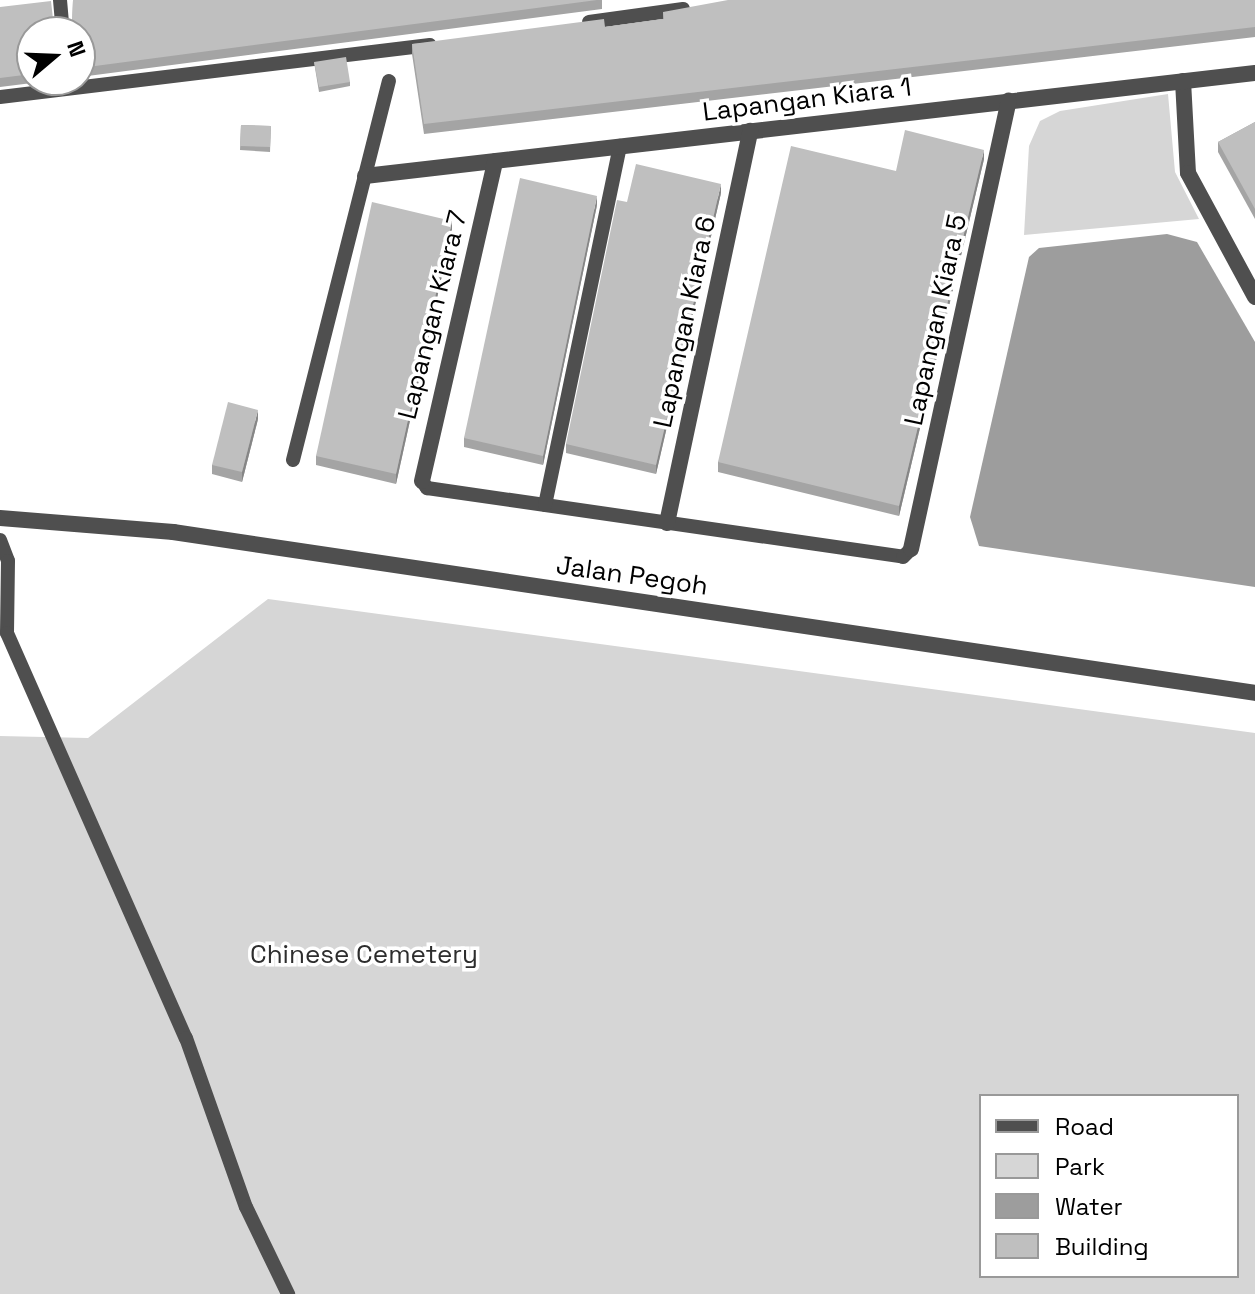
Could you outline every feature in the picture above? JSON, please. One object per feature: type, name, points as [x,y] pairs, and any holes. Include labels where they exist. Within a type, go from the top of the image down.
[{"type":"street","name":"Lapangan Kiara 1","points":[[365,176],[1255,73]]},
{"type":"street","points":[[1183,81],[1188,173],[1255,297]]},
{"type":"street","name":"Lapangan Kiara 5","points":[[911,549],[1009,101]]},
{"type":"street","name":"Lapangan Kiara 6","points":[[667,523],[750,131]]},
{"type":"street","name":"Lapangan Kiara 7","points":[[422,481],[495,161]]},
{"type":"street","name":"Jalan Pegoh","points":[[0,518],[173,532],[1255,693]]},
{"type":"lane","points":[[567,25],[641,7],[703,6]]},
{"type":"lane","points":[[96,81],[444,43]]},
{"type":"lane","points":[[293,460],[389,81]]},
{"type":"lane","points":[[545,505],[620,146]]},
{"type":"lane","points":[[422,481],[427,488],[903,557],[911,549]]},
{"type":"lane","points":[[0,540],[8,561],[7,633],[186,1038],[246,1207],[288,1294]]},
{"type":"green space","points":[[1168,94],[1175,172],[1199,219],[1024,235],[1029,146],[1040,121],[1060,111]]},
{"type":"green space","name":"Chinese Cemetery","points":[[268,599],[1255,733],[1255,1294],[0,1294],[0,736],[88,738]]},
{"type":"water","points":[[1167,234],[1197,242],[1255,342],[1255,587],[979,546],[970,517],[1029,257],[1039,248]]},
{"type":"building","points":[[73,0],[597,0],[96,66],[96,16],[72,16]]},
{"type":"building","points":[[728,0],[1255,0],[1255,27],[424,124],[412,44],[604,19],[605,27],[664,19],[663,12]]},
{"type":"building","points":[[51,1],[53,16],[16,16],[16,76],[0,78],[0,7]]},
{"type":"building","points":[[346,57],[350,82],[319,87],[314,62]]},
{"type":"building","points":[[1255,122],[1255,209],[1218,142]]},
{"type":"building","points":[[241,125],[271,126],[270,147],[240,146]]},
{"type":"building","points":[[905,130],[984,150],[899,506],[718,462],[791,146],[896,171]]},
{"type":"building","points":[[636,164],[721,184],[656,465],[566,444],[617,200],[627,202]]},
{"type":"building","points":[[520,178],[597,196],[543,456],[464,438]]},
{"type":"building","points":[[372,202],[452,221],[396,474],[316,456]]},
{"type":"building","points":[[228,402],[258,410],[242,472],[212,465]]}]
